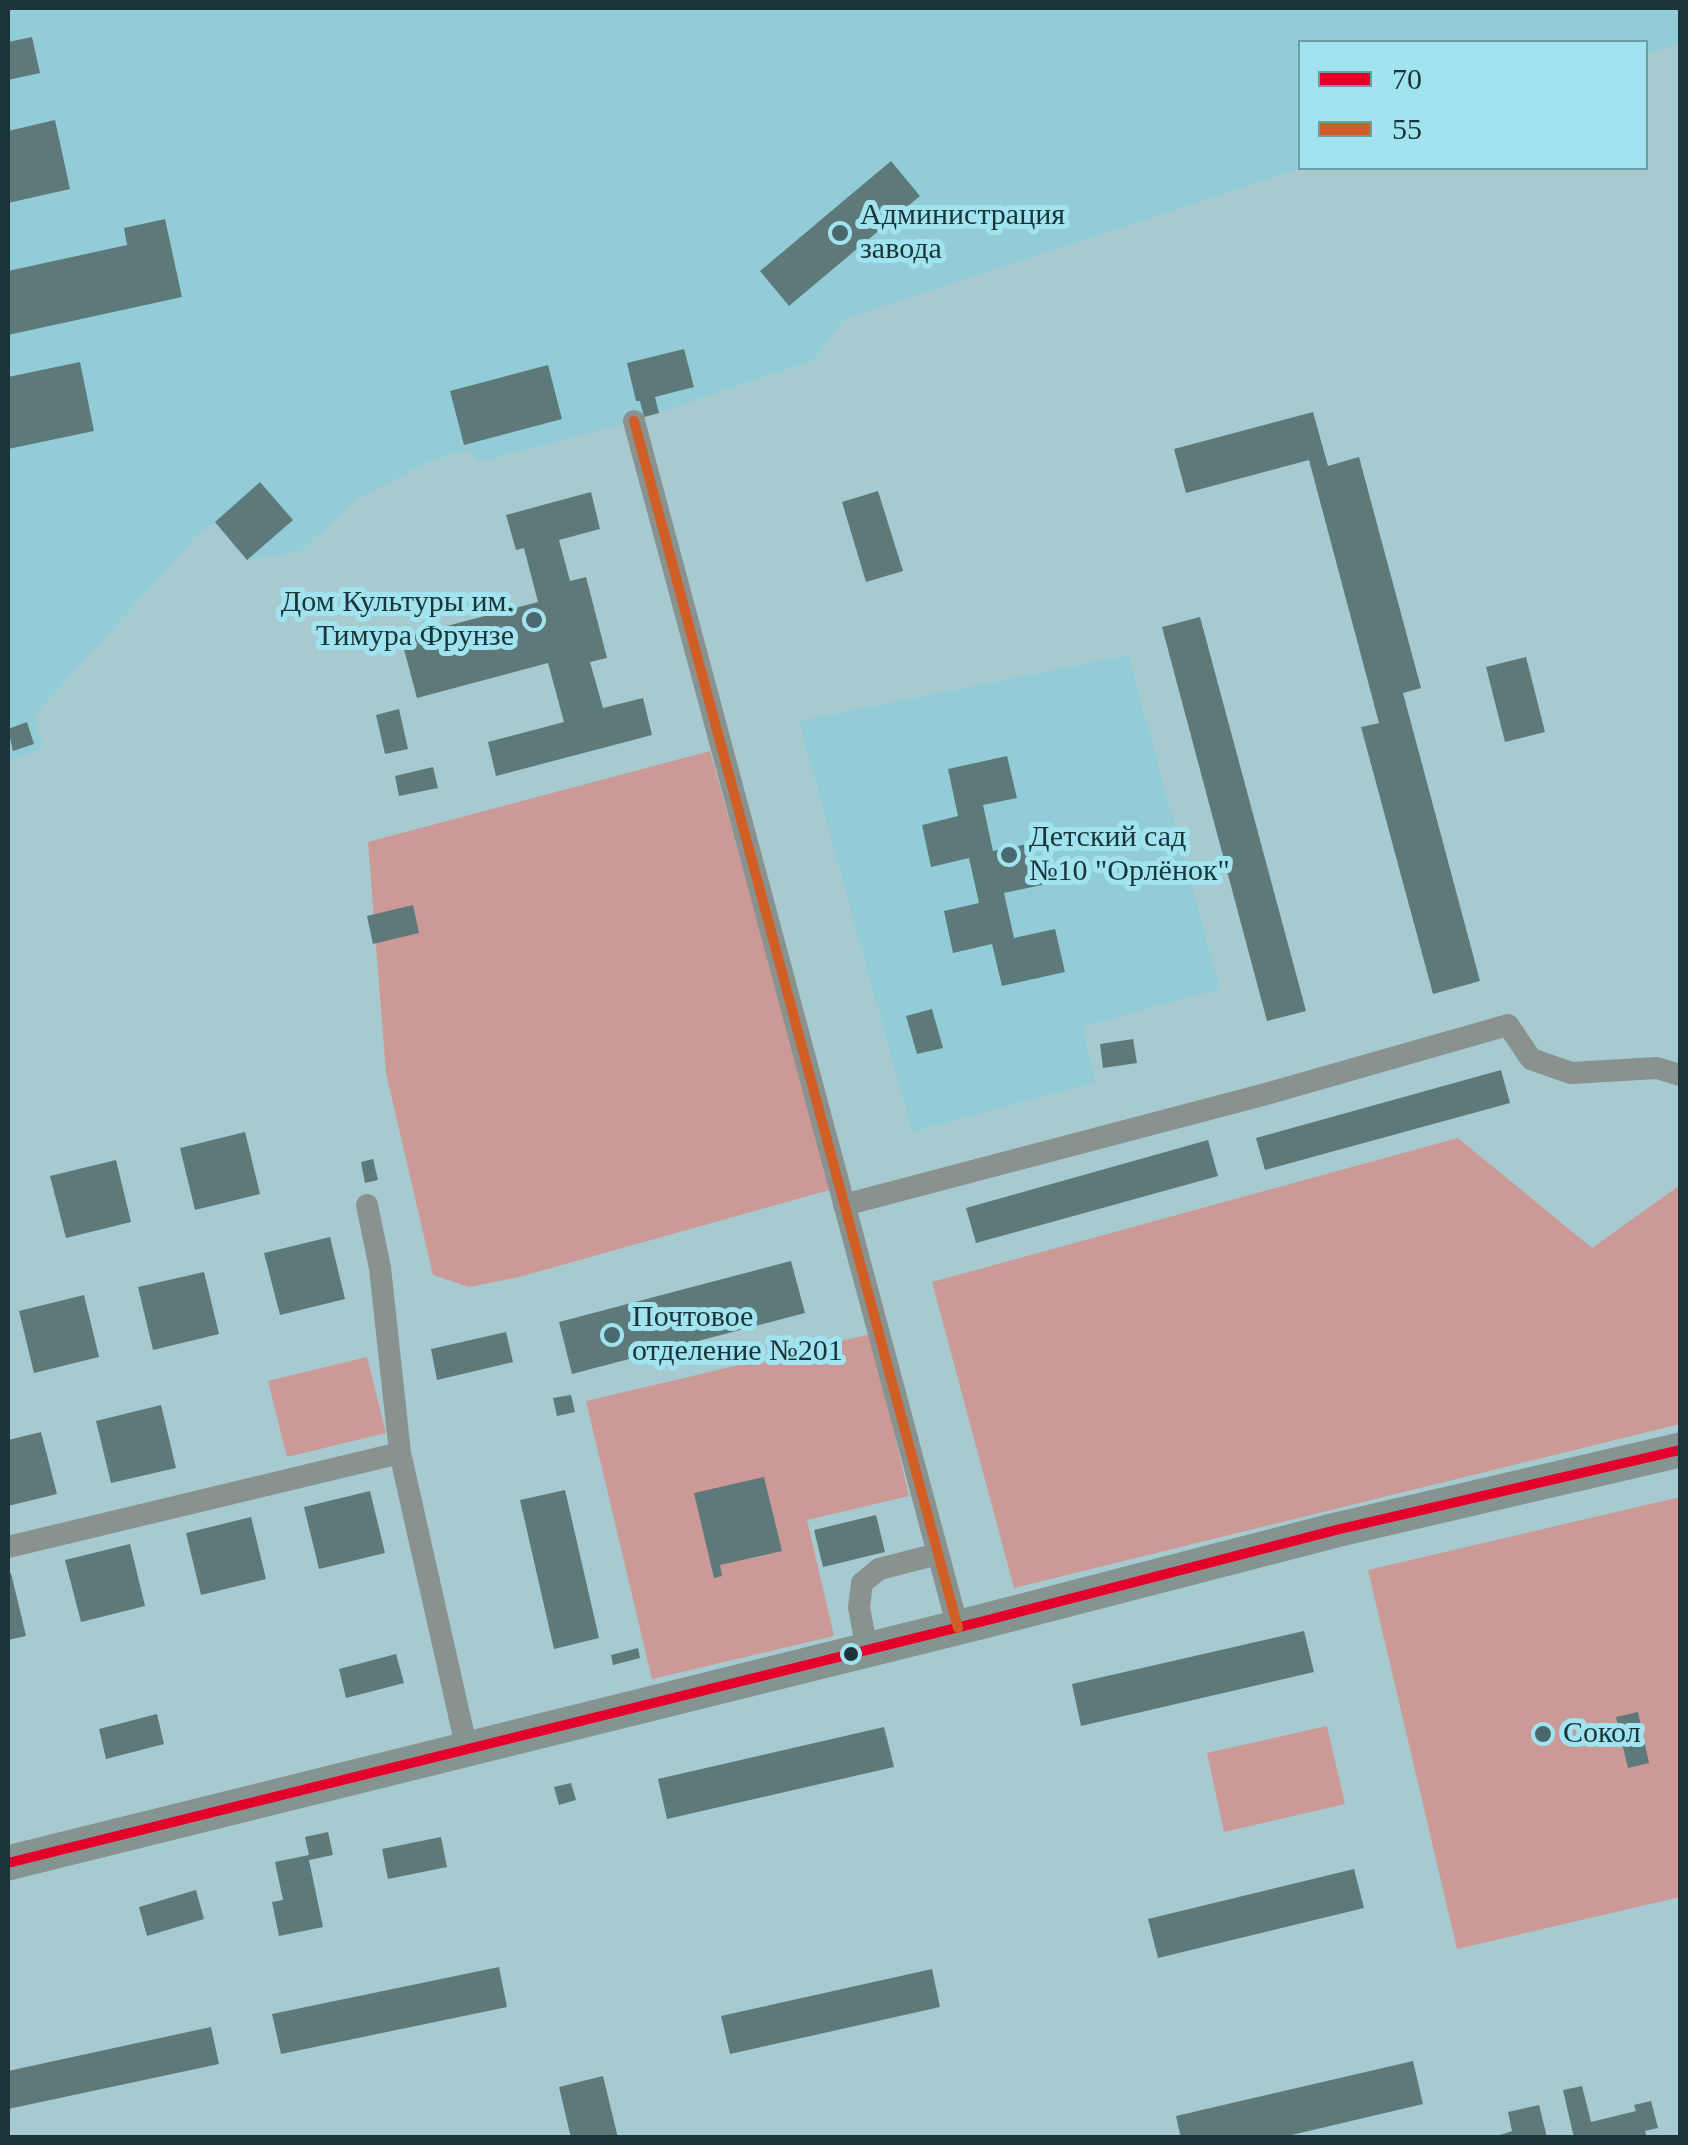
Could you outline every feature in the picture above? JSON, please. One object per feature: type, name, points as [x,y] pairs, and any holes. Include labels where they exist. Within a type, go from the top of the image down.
[{"type":"main road","points":[[8,1864],[1336,1530],[1680,1450]]},
{"type":"street","points":[[634,421],[958,1628]]},
{"type":"street","points":[[844,1205],[1508,1026],[1530,1059],[1572,1073],[1657,1068],[1680,1075]]},
{"type":"street","points":[[367,1205],[380,1268],[400,1452],[467,1750]]},
{"type":"street","points":[[8,1547],[400,1452]]},
{"type":"street","points":[[867,1650],[859,1607],[862,1583],[879,1570],[938,1554]]},
{"type":"shaded area","points":[[8,8],[1680,8],[1680,43],[1648,53],[1648,40],[1298,40],[1298,169],[844,319],[813,361],[634,421],[480,462],[467,450],[431,461],[355,500],[301,551],[247,560],[214,523],[199,533],[33,717],[44,746],[8,760]]},
{"type":"shaded area","name":"Детский сад №10 \"Орлёнок\"","points":[[1128,655],[1220,989],[1082,1027],[1096,1082],[912,1132],[799,721]]},
{"type":"shaded area","points":[[710,751],[833,1189],[519,1277],[469,1287],[433,1275],[386,1073],[368,842]]},
{"type":"shaded area","points":[[1458,1138],[1592,1248],[1680,1185],[1680,1424],[1014,1588],[932,1282]]},
{"type":"shaded area","points":[[871,1334],[909,1496],[807,1520],[834,1636],[652,1679],[586,1401]]},
{"type":"shaded area","points":[[367,1357],[386,1433],[287,1457],[268,1381]]},
{"type":"shaded area","name":"Сокол","points":[[1680,1497],[1680,1897],[1457,1949],[1368,1570]]},
{"type":"shaded area","points":[[1327,1726],[1345,1804],[1224,1832],[1207,1753]]},
{"type":"building","points":[[32,37],[40,73],[8,80],[8,42]]},
{"type":"building","points":[[55,120],[70,189],[8,203],[8,131]]},
{"type":"building","name":"Администрация завода","points":[[891,161],[920,196],[789,306],[760,271]]},
{"type":"building","points":[[165,219],[182,297],[8,335],[8,271],[127,245],[124,228]]},
{"type":"building","points":[[684,349],[694,387],[655,397],[659,413],[644,417],[627,363]]},
{"type":"building","points":[[80,362],[94,431],[8,449],[8,377]]},
{"type":"building","points":[[548,365],[562,419],[464,445],[450,391]]},
{"type":"building","points":[[1313,412],[1328,466],[1359,457],[1421,688],[1403,693],[1480,981],[1433,994],[1361,727],[1379,723],[1309,460],[1186,493],[1174,449]]},
{"type":"building","points":[[260,482],[293,520],[247,560],[215,522]]},
{"type":"building","points":[[878,491],[903,571],[866,582],[842,502]]},
{"type":"building","name":"Дом Культуры им. Тимура Фрунзе","points":[[591,492],[600,529],[559,540],[570,581],[586,577],[607,658],[590,662],[603,708],[643,698],[652,735],[496,776],[488,742],[564,722],[548,663],[417,698],[401,638],[538,602],[524,548],[516,550],[506,515]]},
{"type":"building","points":[[1200,617],[1306,1011],[1267,1021],[1162,627]]},
{"type":"building","points":[[1526,657],[1545,732],[1505,742],[1486,667]]},
{"type":"building","points":[[399,709],[408,749],[385,754],[376,715]]},
{"type":"building","points":[[27,722],[34,744],[13,751],[8,729]]},
{"type":"building","points":[[1007,756],[1017,798],[983,805],[993,851],[1032,843],[1042,885],[1004,893],[1014,938],[1055,929],[1065,972],[1002,986],[992,944],[953,953],[944,911],[979,903],[969,858],[931,867],[922,825],[958,816],[948,769]]},
{"type":"building","points":[[433,767],[438,788],[399,796],[395,776]]},
{"type":"building","points":[[413,905],[419,933],[373,944],[367,916]]},
{"type":"building","points":[[932,1009],[943,1048],[917,1054],[906,1016]]},
{"type":"building","points":[[1133,1039],[1137,1063],[1103,1068],[1100,1044]]},
{"type":"building","points":[[1501,1070],[1510,1103],[1265,1170],[1256,1138]]},
{"type":"building","points":[[245,1132],[260,1194],[195,1210],[180,1148]]},
{"type":"building","points":[[1208,1140],[1218,1176],[976,1243],[966,1208]]},
{"type":"building","points":[[373,1159],[378,1180],[365,1183],[361,1162]]},
{"type":"building","points":[[116,1160],[131,1222],[66,1238],[50,1176]]},
{"type":"building","points":[[330,1237],[345,1299],[280,1315],[264,1253]]},
{"type":"building","points":[[791,1261],[805,1313],[572,1374],[559,1322]]},
{"type":"building","points":[[204,1272],[219,1334],[153,1350],[138,1287]]},
{"type":"building","points":[[84,1295],[99,1357],[34,1373],[19,1311]]},
{"type":"building","points":[[506,1332],[513,1362],[437,1380],[431,1349]]},
{"type":"building","points":[[571,1395],[575,1412],[557,1416],[553,1398]]},
{"type":"building","points":[[161,1405],[176,1468],[111,1483],[96,1421]]},
{"type":"building","points":[[41,1432],[57,1494],[8,1506],[8,1440]]},
{"type":"building","points":[[764,1477],[782,1551],[720,1565],[722,1576],[714,1578],[694,1493]]},
{"type":"building","points":[[565,1490],[599,1638],[554,1649],[520,1500]]},
{"type":"building","points":[[370,1491],[385,1553],[319,1569],[304,1507]]},
{"type":"building","points":[[876,1515],[885,1552],[823,1567],[814,1530]]},
{"type":"building","points":[[251,1517],[266,1579],[201,1595],[186,1533]]},
{"type":"building","points":[[130,1544],[145,1606],[81,1622],[65,1560]]},
{"type":"building","points":[[11,1573],[26,1636],[8,1640],[8,1574]]},
{"type":"building","points":[[1304,1631],[1314,1672],[1081,1726],[1072,1684]]},
{"type":"building","points":[[638,1648],[640,1658],[613,1665],[611,1655]]},
{"type":"building","points":[[396,1654],[404,1683],[346,1698],[339,1669]]},
{"type":"building","points":[[1638,1712],[1649,1763],[1628,1768],[1616,1717]]},
{"type":"building","points":[[157,1714],[164,1744],[106,1759],[99,1729]]},
{"type":"building","points":[[884,1727],[894,1767],[667,1819],[658,1779]]},
{"type":"building","points":[[571,1783],[576,1800],[559,1805],[554,1787]]},
{"type":"building","points":[[328,1832],[333,1855],[309,1860],[323,1927],[279,1936],[272,1902],[283,1900],[275,1862],[309,1855],[305,1837]]},
{"type":"building","points":[[441,1837],[447,1867],[388,1879],[382,1849]]},
{"type":"building","points":[[1354,1869],[1364,1908],[1158,1958],[1148,1919]]},
{"type":"building","points":[[196,1890],[204,1919],[147,1936],[139,1907]]},
{"type":"building","points":[[499,1967],[507,2007],[281,2054],[272,2014]]},
{"type":"building","points":[[932,1969],[940,2007],[730,2054],[721,2016]]},
{"type":"building","points":[[211,2027],[219,2064],[8,2109],[8,2071]]},
{"type":"building","points":[[1413,2061],[1423,2104],[1279,2138],[1181,2138],[1176,2116]]},
{"type":"building","points":[[603,2076],[618,2138],[571,2138],[559,2087]]},
{"type":"building","points":[[1582,2086],[1591,2122],[1636,2111],[1634,2105],[1651,2101],[1658,2128],[1645,2131],[1647,2138],[1574,2138],[1563,2090]]},
{"type":"building","points":[[1539,2105],[1547,2137],[1491,2138],[1512,2131],[1508,2112]]},
{"type":"transit line","name":"55","points":[[634,421],[958,1628]]},
{"type":"transit line","name":"70","points":[[8,1863],[1336,1530],[1680,1450]]},
{"type":"place","name":"Администрация завода","points":[[840,233]]},
{"type":"place","name":"Дом Культуры им. Тимура Фрунзе","points":[[534,620]]},
{"type":"place","name":"Детский сад №10 \"Орлёнок\"","points":[[1009,855]]},
{"type":"place","name":"Почтовое отделение №201","points":[[612,1335]]},
{"type":"place","name":"Сокол","points":[[1543,1734]]}]
